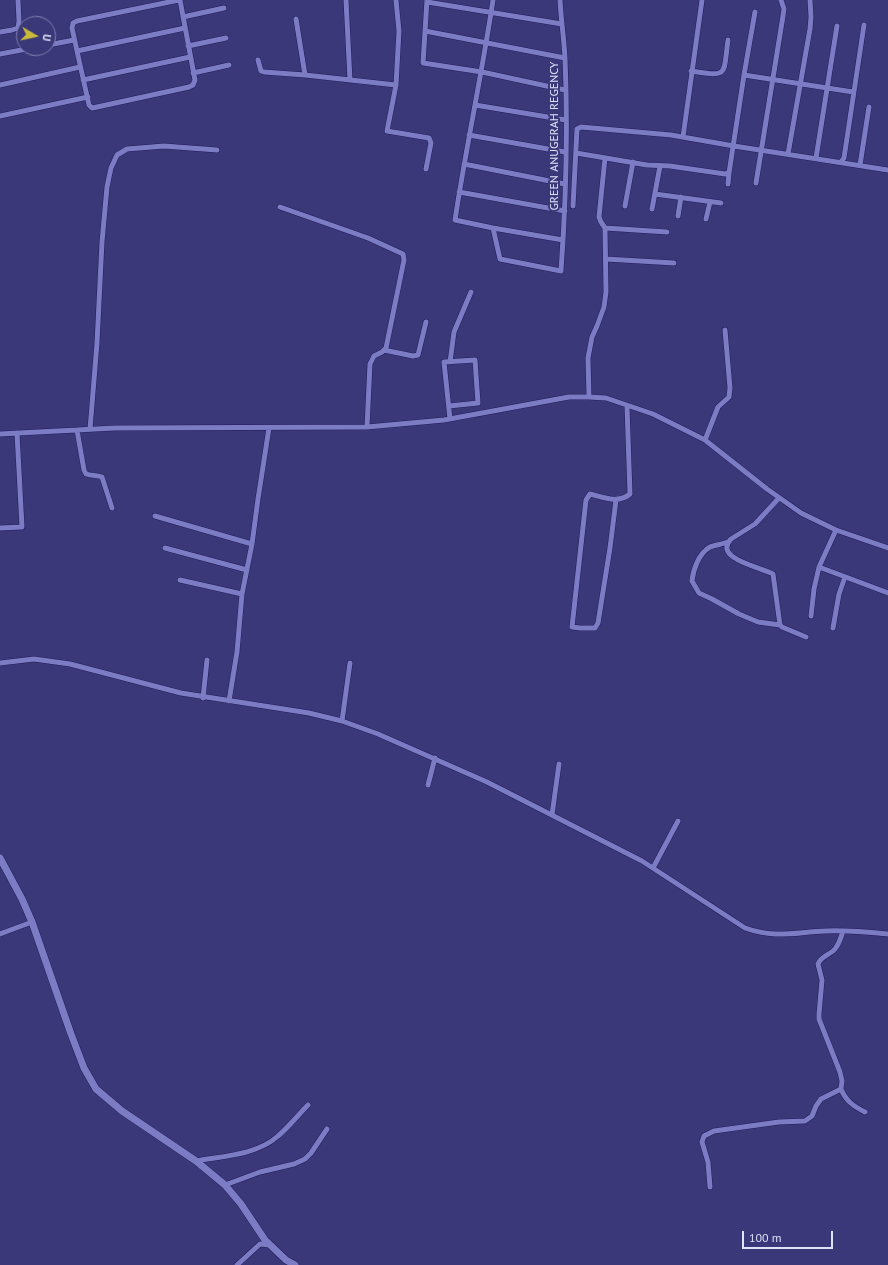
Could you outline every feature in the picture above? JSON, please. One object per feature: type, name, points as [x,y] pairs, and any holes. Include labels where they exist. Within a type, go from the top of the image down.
[{"type":"street","points":[[0,32],[18,28],[18,0]]},
{"type":"street","points":[[179,0],[195,80],[194,85],[92,108],[80,68],[72,28],[73,23],[179,0]]},
{"type":"street","points":[[346,0],[350,80]]},
{"type":"street","points":[[396,0],[399,31],[396,85],[387,131],[429,138],[431,143],[426,169]]},
{"type":"street","points":[[493,0],[482,72],[469,135],[455,220],[563,240]]},
{"type":"street","name":"GREEN ANUGERAH REGENCY","points":[[493,228],[500,259],[561,272],[565,211],[566,120],[565,58],[560,0]]},
{"type":"street","points":[[683,137],[702,0]]},
{"type":"street","points":[[756,183],[784,9],[781,0]]},
{"type":"street","points":[[788,154],[801,84],[811,17],[810,0]]},
{"type":"street","points":[[562,24],[427,1],[423,63],[482,72],[565,90]]},
{"type":"street","points":[[183,17],[224,8]]},
{"type":"street","points":[[728,184],[744,74],[755,12]]},
{"type":"street","points":[[296,19],[305,75]]},
{"type":"street","points":[[841,162],[844,158],[864,25]]},
{"type":"street","points":[[816,158],[837,26]]},
{"type":"street","points":[[77,51],[185,28]]},
{"type":"street","points":[[425,31],[565,58]]},
{"type":"street","points":[[188,46],[226,38]]},
{"type":"street","points":[[56,43],[74,40]]},
{"type":"street","points":[[691,71],[712,74],[722,72],[724,68],[728,40]]},
{"type":"street","points":[[0,54],[16,51]]},
{"type":"street","points":[[83,80],[190,57]]},
{"type":"street","points":[[258,60],[261,71],[264,72],[396,85]]},
{"type":"street","points":[[193,73],[229,65]]},
{"type":"street","points":[[0,85],[80,68]]},
{"type":"street","points":[[744,74],[853,92]]},
{"type":"street","points":[[0,116],[88,97]]},
{"type":"street","points":[[475,105],[566,120]]},
{"type":"street","points":[[860,165],[869,107]]},
{"type":"street","points":[[573,206],[577,129],[581,127],[683,137],[888,170]]},
{"type":"street","points":[[469,135],[565,152]]},
{"type":"street","points":[[90,430],[97,343],[102,242],[107,187],[111,168],[118,155],[127,149],[164,146],[217,150]]},
{"type":"street","points":[[576,153],[660,166],[729,173]]},
{"type":"street","points":[[589,396],[588,358],[592,337],[604,307],[606,292],[605,228],[599,217],[605,158]]},
{"type":"street","points":[[625,206],[633,162]]},
{"type":"street","points":[[464,164],[565,184]]},
{"type":"street","points":[[652,209],[660,166]]},
{"type":"street","points":[[459,192],[565,211]]},
{"type":"street","points":[[655,194],[721,203]]},
{"type":"street","points":[[678,216],[681,197]]},
{"type":"street","points":[[706,219],[710,202]]},
{"type":"street","points":[[280,207],[368,238],[403,254],[404,260],[386,348],[374,356],[370,364],[367,427]]},
{"type":"street","points":[[605,228],[668,232]]},
{"type":"street","points":[[606,259],[674,263]]},
{"type":"street","points":[[450,362],[454,332],[471,292]]},
{"type":"street","points":[[384,350],[413,356],[418,355],[426,322]]},
{"type":"street","points":[[705,440],[718,407],[729,397],[730,388],[725,330]]},
{"type":"street","points":[[449,406],[478,403],[474,360],[444,362],[450,419]]},
{"type":"street","points":[[0,434],[115,428],[367,427],[450,419],[569,397],[589,396],[606,398],[653,414],[705,440],[779,498],[818,522],[836,530],[888,548]]},
{"type":"street","points":[[616,500],[598,623],[595,628],[572,627],[586,500],[590,494],[616,500],[625,498],[630,494],[627,406]]},
{"type":"street","points":[[229,701],[237,652],[242,594],[252,544],[270,428]]},
{"type":"street","points":[[77,430],[84,470],[86,474],[90,476],[102,477],[112,508]]},
{"type":"street","points":[[0,528],[22,526],[17,433]]},
{"type":"street","points":[[779,498],[756,524],[738,534],[728,542],[709,548],[697,561],[693,571],[692,581],[699,594],[712,599],[739,614],[758,622],[780,625],[806,637]]},
{"type":"street","points":[[155,516],[252,544]]},
{"type":"street","points":[[811,616],[814,589],[819,568],[836,530]]},
{"type":"street","points":[[728,542],[728,548],[731,555],[743,563],[773,574],[780,625]]},
{"type":"street","points":[[165,548],[247,570]]},
{"type":"street","points":[[819,568],[888,593]]},
{"type":"street","points":[[833,628],[839,594],[845,577]]},
{"type":"street","points":[[180,580],[242,594]]},
{"type":"street","points":[[0,663],[34,658],[70,664],[181,694],[309,713],[342,721],[378,734],[435,758],[552,814],[642,861],[737,923],[757,932],[770,935],[826,931],[888,934]]},
{"type":"street","points":[[203,698],[207,660]]},
{"type":"street","points":[[342,721],[350,663]]},
{"type":"street","points":[[428,785],[435,758]]},
{"type":"street","points":[[552,814],[559,764]]},
{"type":"street","points":[[653,868],[678,822]]},
{"type":"street","points":[[0,858],[22,898],[32,922],[73,1041],[84,1068],[96,1089],[122,1111],[196,1161],[225,1185],[232,1192],[271,1246],[286,1260],[295,1265]]},
{"type":"street","points":[[0,934],[32,922]]},
{"type":"street","points":[[843,931],[838,945],[834,950],[822,958],[818,964],[822,980],[819,1019],[840,1072],[842,1080],[841,1089],[846,1099],[850,1103],[865,1112]]},
{"type":"street","points":[[710,1187],[708,1162],[702,1142],[704,1136],[714,1132],[779,1122],[805,1121],[812,1116],[816,1106],[822,1099],[841,1089]]},
{"type":"street","points":[[196,1161],[247,1151],[267,1144],[278,1137],[308,1105]]},
{"type":"street","points":[[225,1185],[260,1172],[294,1164],[305,1159],[311,1153],[327,1128]]},
{"type":"street","points":[[237,1265],[260,1244],[271,1246]]}]
